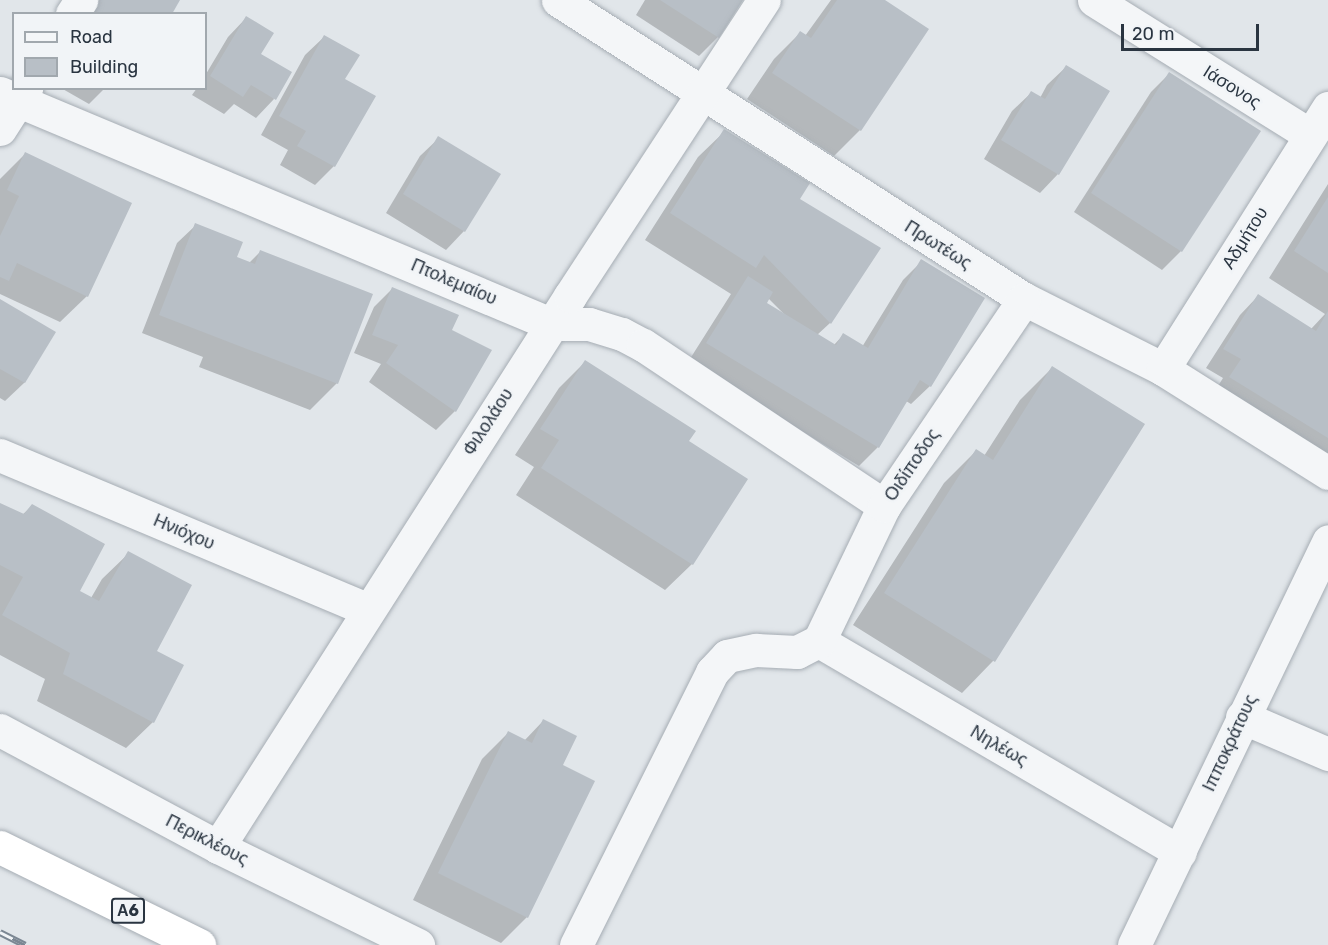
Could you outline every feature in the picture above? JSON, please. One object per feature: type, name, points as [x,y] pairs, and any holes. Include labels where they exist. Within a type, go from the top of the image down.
[{"type":"highway","name":"Α6","points":[[0,847],[199,945]]},
{"type":"street","name":"Πρωτέως","points":[[558,0],[704,96],[1024,299],[1163,369],[1328,473]]},
{"type":"street","name":"Φιλολάου","points":[[218,847],[551,324],[704,96],[764,0]]},
{"type":"street","name":"Ιάσονος","points":[[1094,0],[1310,135]]},
{"type":"street","points":[[0,129],[14,94]]},
{"type":"street","name":"Πτολεμαίου","points":[[14,94],[551,324],[589,324],[622,334],[643,345],[884,506]]},
{"type":"street","name":"Αδμήτου","points":[[1163,369],[1328,108]]},
{"type":"street","name":"Οιδίποδος","points":[[819,641],[884,506],[1024,299]]},
{"type":"street","name":"Ηνιόχου","points":[[0,455],[368,610]]},
{"type":"street","name":"Ιπποκράτους","points":[[1134,945],[1328,542]]},
{"type":"street","points":[[576,945],[712,672],[727,656],[756,650],[797,652],[819,641]]},
{"type":"street","name":"Νηλέως","points":[[819,641],[1180,852]]},
{"type":"street","points":[[1242,717],[1328,754]]},
{"type":"street","name":"Περικλέους","points":[[0,730],[218,847],[417,945]]},
{"type":"building","points":[[99,0],[180,0],[173,12],[92,12]]},
{"type":"building","points":[[660,0],[743,0],[719,38]]},
{"type":"building","points":[[837,0],[885,0],[929,29],[861,131],[772,73],[800,31],[811,38]]},
{"type":"building","points":[[246,16],[274,33],[261,54],[292,72],[276,100],[251,85],[243,97],[210,76]]},
{"type":"building","points":[[324,35],[360,55],[345,79],[376,96],[335,167],[297,146],[306,131],[279,116]]},
{"type":"building","points":[[1066,65],[1110,91],[1059,175],[1001,140],[1031,91],[1045,99]]},
{"type":"building","points":[[1169,72],[1261,131],[1182,252],[1091,193]]},
{"type":"building","points":[[724,129],[810,183],[800,199],[881,248],[831,324],[764,255],[756,268],[670,213]]},
{"type":"building","points":[[438,136],[501,174],[465,232],[403,194]]},
{"type":"building","points":[[25,152],[132,203],[88,297],[17,263],[9,281],[0,277],[0,236],[19,196],[7,190]]},
{"type":"building","points":[[1328,197],[1328,273],[1294,251]]},
{"type":"building","points":[[195,223],[243,242],[237,257],[255,264],[260,250],[373,294],[338,384],[159,315]]},
{"type":"building","points":[[921,259],[985,298],[931,387],[920,380],[879,448],[706,343],[748,276],[773,292],[767,303],[836,345],[843,333],[868,348]]},
{"type":"building","points":[[392,287],[459,315],[452,330],[492,350],[456,412],[386,363],[398,345],[372,335]]},
{"type":"building","points":[[1258,294],[1316,331],[1328,311],[1328,438],[1229,377],[1241,359],[1223,349]]},
{"type":"building","points":[[0,299],[56,332],[25,383],[0,369]]},
{"type":"building","points":[[585,360],[696,431],[689,441],[748,479],[693,565],[541,468],[559,440],[540,429]]},
{"type":"building","points":[[1052,366],[1145,424],[995,662],[884,593],[976,449],[993,460]]},
{"type":"building","points":[[0,503],[24,514],[32,504],[105,544],[80,591],[99,601],[128,551],[192,585],[157,651],[184,665],[154,723],[63,674],[70,653],[2,615],[23,577],[0,565]]},
{"type":"building","points":[[543,719],[577,736],[563,765],[595,781],[528,918],[438,873],[508,731],[532,743]]},
{"type":"railway","points":[[0,932],[25,945]]}]
